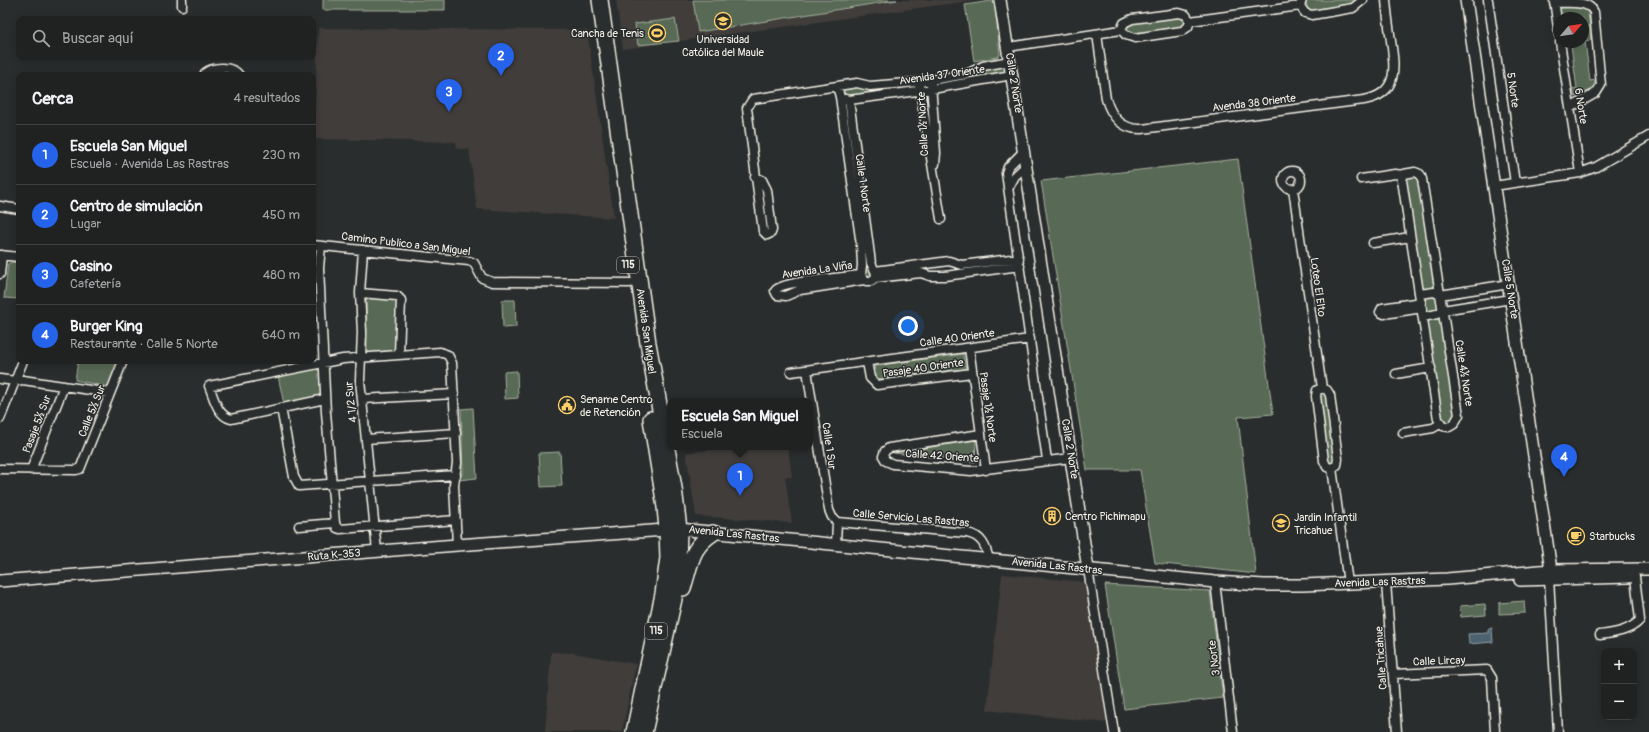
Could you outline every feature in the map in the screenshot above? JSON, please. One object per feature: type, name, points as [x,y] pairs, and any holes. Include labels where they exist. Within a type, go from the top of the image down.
[{"type":"highway","name":"Avenida San Miguel","points":[[590,0],[630,283],[673,529],[679,541],[676,582],[671,616],[644,732]]},
{"type":"highway","name":"Avenida San Miguel","points":[[600,0],[648,343],[667,449]]},
{"type":"highway","name":"Avenida San Miguel","points":[[634,732],[664,588],[673,529],[673,482],[667,450]]},
{"type":"highway","points":[[671,616],[682,589],[694,552],[704,539],[713,533]]},
{"type":"street","name":"Calle 2 Norte","points":[[1000,0],[1114,732]]},
{"type":"street","points":[[1190,21],[1279,4],[1301,3],[1305,13],[1312,15],[1353,8],[1363,0]]},
{"type":"street","name":"Avenda 38 Oriente","points":[[1097,34],[1106,99],[1111,113],[1120,123],[1129,128],[1142,129],[1364,100],[1375,97],[1388,87],[1393,78],[1394,67],[1386,0]]},
{"type":"street","name":"Calle 5 Norte","points":[[1466,0],[1509,284],[1550,575]]},
{"type":"street","name":"5 Norte","points":[[1488,0],[1515,183]]},
{"type":"street","points":[[1556,12],[1554,2],[1591,2],[1594,12],[1601,85],[1596,93],[1570,108]]},
{"type":"street","points":[[1008,47],[1121,30],[1130,37],[1182,32],[1188,27],[1190,21],[1189,17],[1183,13],[1171,14],[1128,20],[1121,30]]},
{"type":"street","name":"6 Norte","points":[[1561,48],[1580,173]]},
{"type":"street","name":"Avenida 37 Oriente","points":[[840,97],[849,100],[876,95],[919,86],[931,79],[967,74],[983,66],[1010,62]]},
{"type":"street","points":[[205,72],[209,69],[225,69],[233,70],[235,72]]},
{"type":"street","name":"Avenida 37 Oriente","points":[[755,176],[747,108],[750,101],[756,98],[857,83],[867,86],[919,86],[932,89],[1012,75]]},
{"type":"street","name":"Calle 1½ Norte","points":[[931,79],[936,153],[936,161],[933,168]]},
{"type":"street","points":[[837,86],[840,97]]},
{"type":"street","points":[[874,86],[876,95]]},
{"type":"street","name":"Calle 1½ Norte","points":[[919,86],[941,219]]},
{"type":"street","name":"Calle 1 Norte","points":[[840,97],[861,246],[862,276]]},
{"type":"street","name":"Calle 1 Norte","points":[[849,100],[874,272]]},
{"type":"street","points":[[1494,186],[1580,173],[1596,167],[1649,136]]},
{"type":"street","points":[[1024,151],[1007,170],[1047,460]]},
{"type":"street","points":[[1009,187],[1015,176],[1027,166]]},
{"type":"street","name":"Calle 4½ Norte","points":[[1403,175],[1406,173],[1415,172],[1422,176],[1459,415],[1457,422],[1452,426],[1446,427],[1440,424]]},
{"type":"street","points":[[1361,179],[1394,174],[1403,175],[1402,180],[1410,237],[1440,424],[1433,428],[1403,433]]},
{"type":"street","points":[[755,176],[762,180],[767,190],[772,230],[767,235],[763,231],[755,176]]},
{"type":"street","name":"Loteo El Elto","points":[[1293,189],[1322,388]]},
{"type":"street","points":[[0,206],[16,209]]},
{"type":"street","points":[[1373,243],[1410,237]]},
{"type":"street","name":"Camino Publico a San Miguel","points":[[317,245],[469,261],[474,263],[482,278],[492,282],[630,283]]},
{"type":"street","points":[[317,245],[319,268],[317,290],[336,528],[375,527],[456,520]]},
{"type":"street","name":"4 1/2 Sur","points":[[363,250],[360,293],[362,332],[360,380],[377,552]]},
{"type":"street","points":[[0,274],[1,255],[16,257]]},
{"type":"street","points":[[874,272],[949,261],[962,265],[1019,262]]},
{"type":"street","points":[[874,272],[869,282],[862,276],[868,267],[874,272],[921,273],[930,276],[945,276],[1019,262]]},
{"type":"street","name":"Avenida La Viña","points":[[862,276],[800,290],[783,297],[777,295],[775,291],[778,286],[798,282],[862,276]]},
{"type":"street","points":[[1421,305],[1434,292],[1440,295],[1509,284]]},
{"type":"street","points":[[360,293],[397,296],[400,298],[402,303],[400,355]]},
{"type":"street","points":[[1421,305],[1437,314],[1443,310],[1511,299]]},
{"type":"street","name":"Calle 40 Oriente","points":[[790,372],[1030,339]]},
{"type":"street","name":"Pasaje 1½ Norte","points":[[968,348],[986,470]]},
{"type":"street","points":[[316,363],[361,357],[443,352],[448,355],[452,363],[456,433],[457,463],[454,485],[457,545]]},
{"type":"street","name":"Pasaje 40 Oriente","points":[[867,362],[870,378],[877,385],[972,373]]},
{"type":"street","points":[[0,419],[22,364]]},
{"type":"street","name":"Calle 5½ Sur","points":[[31,470],[80,469],[122,364]]},
{"type":"street","points":[[314,364],[209,386],[218,409],[225,417],[231,419],[325,399]]},
{"type":"street","points":[[1396,374],[1431,368]]},
{"type":"street","name":"Calle 1 Sur","points":[[807,370],[811,398]]},
{"type":"street","points":[[0,378],[110,393]]},
{"type":"street","name":"Pasaje 5½ Sur","points":[[31,470],[64,386]]},
{"type":"street","name":"Loteo El Elto","points":[[1322,388],[1329,393],[1338,461],[1337,465],[1332,468]]},
{"type":"street","name":"Loteo El Elto","points":[[1322,388],[1317,390],[1316,396],[1322,446],[1325,463],[1328,467],[1332,468]]},
{"type":"street","points":[[362,399],[454,394]]},
{"type":"street","points":[[281,408],[294,477],[299,486],[456,475]]},
{"type":"street","name":"Calle 1 Sur","points":[[813,408],[828,504],[832,517],[837,522]]},
{"type":"street","points":[[366,439],[456,433]]},
{"type":"street","name":"Calle 42 Oriente","points":[[981,434],[889,448],[883,453],[884,458],[886,461],[894,464],[971,471],[1071,458]]},
{"type":"street","name":"Loteo El Elto","points":[[1332,468],[1348,583]]},
{"type":"street","points":[[0,469],[31,470]]},
{"type":"street","name":"Calle Servicio Las Rastras","points":[[836,545],[837,522],[972,534],[987,547],[989,560]]},
{"type":"street","points":[[299,526],[335,523]]},
{"type":"street","name":"Avenida Las Rastras","points":[[673,529],[1215,582],[1279,586],[1550,575],[1649,569]]},
{"type":"street","name":"Ruta K-353","points":[[0,582],[673,529]]},
{"type":"street","name":"Avenida Las Rastras","points":[[1550,575],[1649,576]]},
{"type":"street","points":[[1550,575],[1558,732]]},
{"type":"street","points":[[1600,635],[1612,634],[1634,626],[1640,620],[1635,577]]},
{"type":"street","name":"3 Norte","points":[[1215,582],[1234,732]]},
{"type":"street","name":"Calle Tricahue","points":[[1386,582],[1397,732]]},
{"type":"street","name":"Calle Lircay","points":[[1393,674],[1487,670],[1492,678],[1495,732]]},
{"type":"shaded area","name":"Universidad Católica del Maule","points":[[616,0],[976,0],[623,49]]},
{"type":"shaded area","points":[[318,28],[587,30],[614,218],[477,209],[469,149],[457,149],[456,142],[316,139]]},
{"type":"shaded area","points":[[708,450],[788,450],[792,477],[785,477],[792,523],[696,516],[686,453]]},
{"type":"shaded area","points":[[1002,574],[1085,582],[1107,723],[987,710]]},
{"type":"shaded area","points":[[551,652],[573,653],[636,664],[622,732],[545,732]]},
{"type":"green space","points":[[323,0],[445,0],[445,10],[323,10]]},
{"type":"green space","points":[[693,0],[897,0],[698,32]]},
{"type":"green space","points":[[1302,0],[1363,0],[1361,3],[1312,15],[1301,3]]},
{"type":"green space","points":[[991,1],[995,4],[1000,55],[997,57],[974,61],[965,5]]},
{"type":"green space","points":[[1584,7],[1588,12],[1561,12],[1560,8]]},
{"type":"green space","points":[[1183,13],[1188,27],[1135,38],[1122,27],[1124,23]]},
{"type":"green space","name":"Cancha de Tenis","points":[[675,19],[679,41],[638,45],[635,24]]},
{"type":"green space","points":[[1589,21],[1591,40],[1589,40]]},
{"type":"green space","points":[[1571,48],[1586,48],[1590,81],[1595,80],[1595,83],[1591,89],[1575,97],[1573,90],[1577,89]]},
{"type":"green space","points":[[1010,61],[1012,75],[927,88],[936,153],[920,89],[849,100],[876,273],[866,281],[837,89],[857,83],[919,82]]},
{"type":"green space","points":[[1238,159],[1273,414],[1238,417],[1256,574],[1155,563],[1140,470],[1087,470],[1041,181]]},
{"type":"green space","points":[[1409,176],[1418,176],[1455,411],[1454,421],[1446,423],[1442,421],[1406,181]]},
{"type":"green space","points":[[11,262],[16,263],[16,299],[4,298],[8,264]]},
{"type":"green space","points":[[368,296],[393,299],[397,304],[395,351],[370,353],[367,351],[366,298]]},
{"type":"green space","points":[[502,300],[515,300],[516,327],[503,328]]},
{"type":"green space","points":[[963,354],[966,369],[877,379],[874,366]]},
{"type":"green space","points":[[78,364],[117,364],[108,387],[75,380]]},
{"type":"green space","points":[[315,368],[320,370],[321,391],[319,396],[284,404],[278,376]]},
{"type":"green space","points":[[517,371],[518,398],[505,399],[504,372]]},
{"type":"green space","points":[[1322,392],[1326,395],[1335,461],[1332,464],[1328,460],[1320,395]]},
{"type":"green space","points":[[473,408],[477,478],[459,480],[463,471],[461,409]]},
{"type":"green space","points":[[976,440],[975,462],[894,453]]},
{"type":"green space","points":[[560,452],[562,486],[541,487],[539,453]]},
{"type":"green space","points":[[1105,585],[1210,591],[1223,698],[1124,709]]},
{"type":"green space","points":[[1524,601],[1525,613],[1499,614],[1499,603]]},
{"type":"green space","points":[[1485,604],[1486,615],[1461,617],[1460,606]]},
{"type":"water","points":[[1492,628],[1493,642],[1469,644],[1468,634],[1488,633],[1488,629]]},
{"type":"place","name":"Universidad Católica del Maule","points":[[723,21]]},
{"type":"place","name":"Cancha de Tenis","points":[[657,33]]},
{"type":"place","name":"Centro de simulación","points":[[501,76]]},
{"type":"place","name":"Casino","points":[[449,112]]},
{"type":"place","name":"Sename Centro de Retención","points":[[567,405]]},
{"type":"place","name":"Burger King","points":[[1564,477]]},
{"type":"place","name":"Escuela San Miguel","points":[[740,496]]},
{"type":"place","name":"Centro Pichimapu","points":[[1052,516]]},
{"type":"place","name":"Jardin Infantil Tricahue","points":[[1281,523]]},
{"type":"place","name":"Starbucks","points":[[1576,536]]}]
